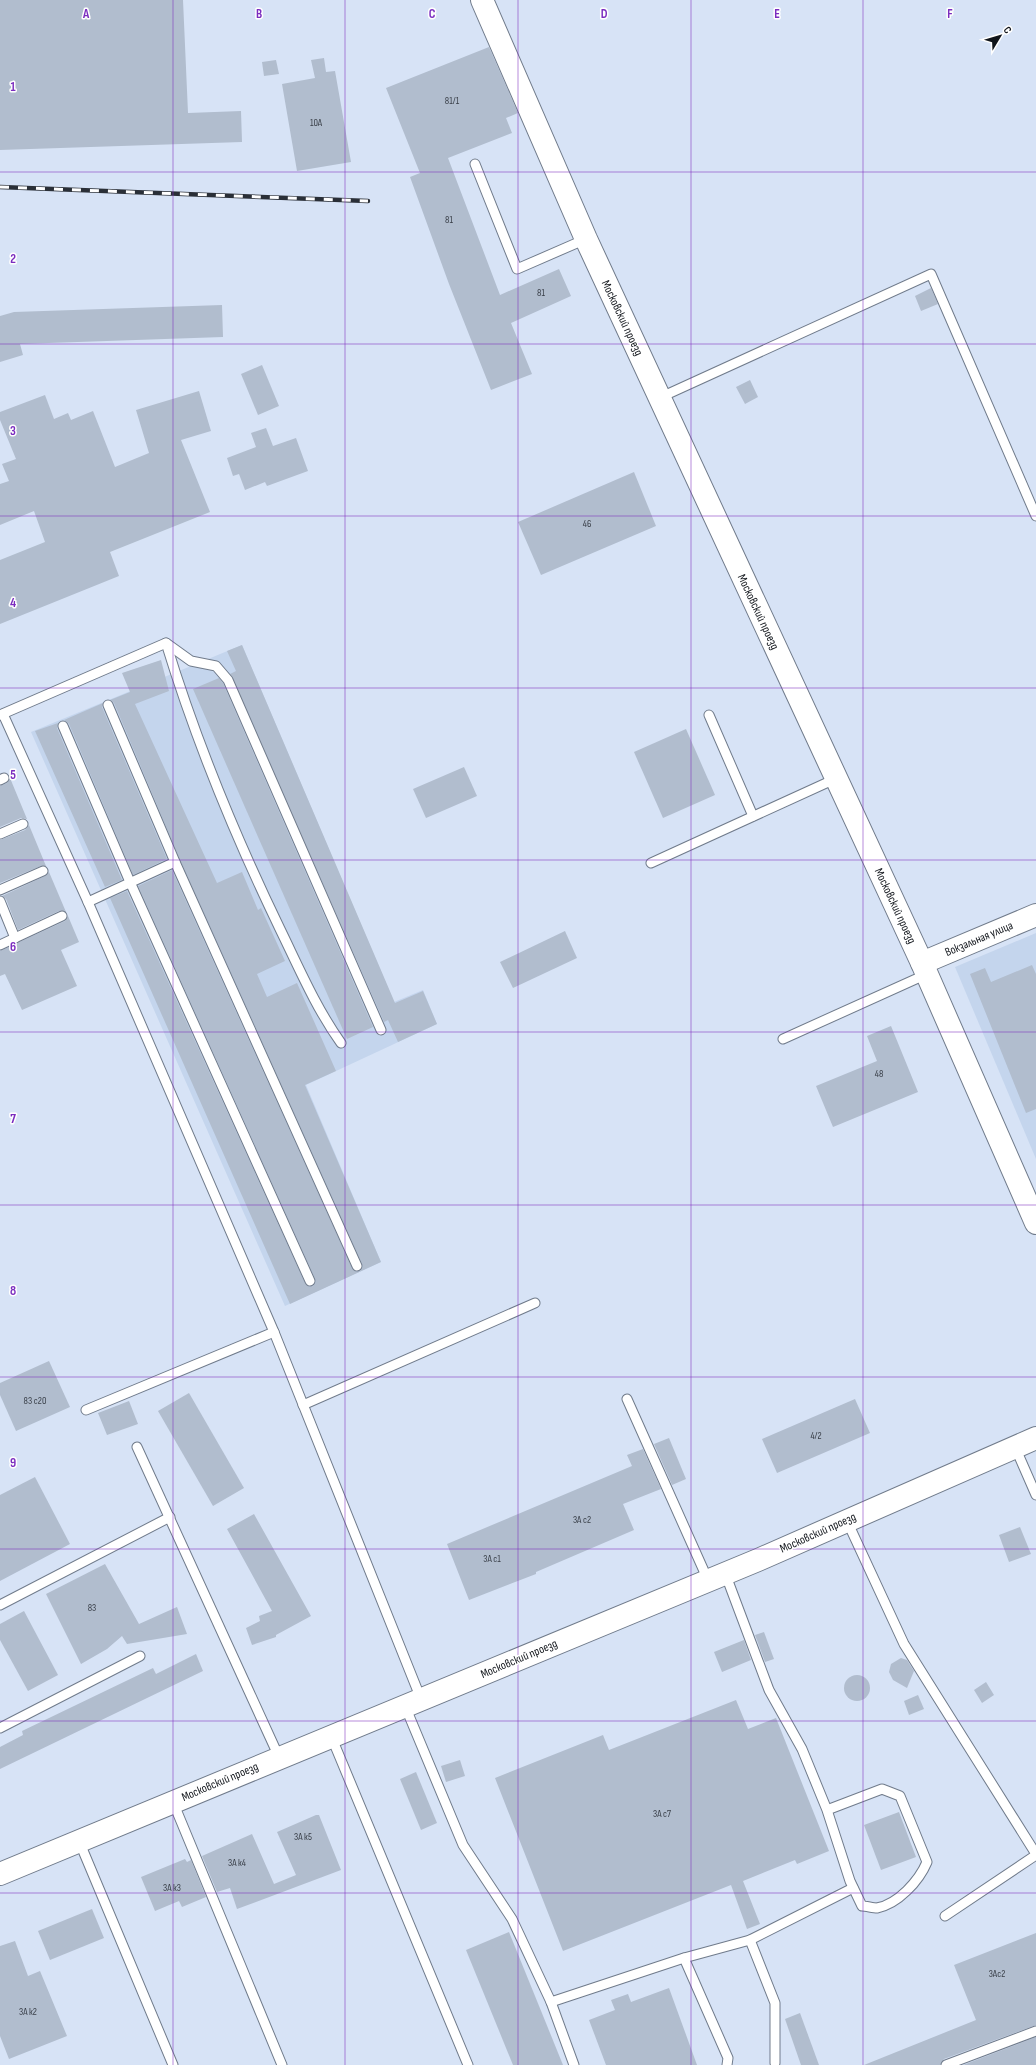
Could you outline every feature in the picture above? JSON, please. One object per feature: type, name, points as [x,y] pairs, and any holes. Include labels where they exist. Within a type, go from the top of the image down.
[{"type":"street","name":"Московский проезд","points":[[482,0],[586,239],[924,969],[1036,1223]]},
{"type":"street","name":"Вокзальная улица","points":[[924,969],[1036,915]]},
{"type":"street","name":"Московский проезд","points":[[0,1874],[716,1577],[1036,1438]]},
{"type":"lane","points":[[475,164],[518,269],[586,239]]},
{"type":"lane","points":[[659,398],[931,274],[1036,516]]},
{"type":"lane","points":[[166,643],[2,715],[88,902],[274,1332],[303,1405],[413,1703],[463,1845],[512,1919],[551,2002],[574,2065]]},
{"type":"lane","points":[[166,643],[191,661],[216,666],[228,680],[381,1030]]},
{"type":"lane","points":[[166,643],[186,708],[246,860],[322,1017],[341,1043]]},
{"type":"lane","points":[[108,705],[175,862],[357,1266]]},
{"type":"lane","points":[[710,715],[753,816]]},
{"type":"lane","points":[[63,726],[130,882],[310,1281]]},
{"type":"lane","points":[[651,863],[835,779]]},
{"type":"lane","points":[[0,834],[23,824]]},
{"type":"lane","points":[[88,902],[175,862]]},
{"type":"lane","points":[[0,890],[43,871]]},
{"type":"lane","points":[[0,901],[15,938]]},
{"type":"lane","points":[[0,945],[62,916]]},
{"type":"lane","points":[[783,1039],[924,969]]},
{"type":"lane","points":[[303,1405],[535,1303]]},
{"type":"lane","points":[[86,1410],[274,1332]]},
{"type":"lane","points":[[627,1399],[716,1577],[770,1690],[802,1749],[827,1810],[853,1888],[862,1906],[876,1908],[889,1904],[911,1887],[921,1876],[927,1862],[900,1796],[882,1790],[827,1810]]},
{"type":"lane","points":[[138,1447],[279,1757]]},
{"type":"lane","points":[[1015,1448],[1036,1496]]},
{"type":"lane","points":[[0,1605],[170,1517]]},
{"type":"lane","points":[[847,1521],[904,1644],[1036,1855],[945,1916]]},
{"type":"lane","points":[[0,1728],[140,1656]]},
{"type":"lane","points":[[332,1736],[468,2065]]},
{"type":"lane","points":[[173,1802],[282,2065]]},
{"type":"lane","points":[[79,1841],[173,2065]]},
{"type":"lane","points":[[551,2002],[684,1958],[750,1940],[853,1888]]},
{"type":"lane","points":[[750,1940],[775,2003],[775,2063]]},
{"type":"lane","points":[[684,1958],[728,2058],[727,2065]]},
{"type":"lane","points":[[946,2065],[1036,2031]]},
{"type":"shaded area","points":[[242,645],[394,1002],[423,990],[437,1024],[306,1085],[381,1262],[285,1306],[31,732]]},
{"type":"shaded area","points":[[1036,933],[1036,1159],[955,967]]},
{"type":"building","points":[[0,0],[183,0],[188,113],[241,111],[242,142],[0,150]]},
{"type":"building","points":[[489,47],[518,113],[506,118],[512,133],[448,158],[500,295],[559,269],[571,296],[511,323],[532,374],[491,390],[449,284],[410,177],[420,173],[386,88]]},
{"type":"building","points":[[324,58],[326,72],[335,71],[351,162],[297,171],[282,84],[315,78],[311,60]]},
{"type":"building","points":[[276,60],[279,74],[264,76],[262,62]]},
{"type":"building","points":[[931,288],[938,304],[921,311],[915,296]]},
{"type":"building","points":[[222,305],[223,337],[20,344],[23,355],[0,362],[0,316],[14,312]]},
{"type":"building","points":[[262,365],[279,406],[258,415],[241,374]]},
{"type":"building","points":[[750,380],[758,397],[745,404],[736,387]]},
{"type":"building","points":[[199,391],[211,431],[181,440],[210,512],[110,552],[119,576],[0,624],[0,560],[45,542],[34,511],[0,525],[0,484],[9,481],[2,464],[16,459],[0,420],[0,412],[45,395],[54,419],[68,413],[71,420],[93,411],[115,467],[149,453],[136,410]]},
{"type":"building","points":[[266,428],[273,446],[296,438],[308,471],[267,486],[265,482],[245,490],[239,474],[233,476],[227,458],[256,447],[251,433]]},
{"type":"building","points":[[634,472],[656,526],[541,575],[518,522]]},
{"type":"building","points":[[242,645],[395,1003],[423,991],[437,1024],[398,1042],[388,1020],[384,1022],[230,674],[236,671],[227,651]]},
{"type":"building","points":[[161,660],[169,691],[135,704],[217,883],[242,872],[258,910],[261,908],[285,961],[257,974],[267,997],[297,983],[336,1071],[305,1085],[381,1262],[290,1304],[110,898],[127,891],[305,1283],[309,1287],[313,1286],[316,1282],[315,1279],[138,886],[172,870],[352,1268],[356,1272],[360,1271],[363,1267],[362,1264],[180,860],[114,703],[110,700],[130,692],[122,673]]},
{"type":"building","points":[[219,678],[223,683],[373,1027],[347,1039],[193,689]]},
{"type":"building","points":[[103,703],[102,707],[167,859],[133,875],[69,724],[64,720]]},
{"type":"building","points":[[58,723],[57,728],[122,880],[105,887],[35,731]]},
{"type":"building","points":[[686,729],[715,795],[663,818],[634,752]]},
{"type":"building","points":[[464,767],[477,796],[426,818],[413,789]]},
{"type":"building","points":[[10,778],[27,819],[21,818],[0,827],[0,786],[7,783]]},
{"type":"building","points":[[29,825],[46,866],[41,866],[0,883],[0,840],[25,830]]},
{"type":"building","points":[[49,872],[66,912],[59,911],[18,930],[6,899],[2,896],[45,876]]},
{"type":"building","points":[[68,916],[79,942],[61,950],[77,986],[22,1010],[5,974],[0,976],[0,951],[65,921]]},
{"type":"building","points":[[565,931],[577,958],[513,988],[500,962]]},
{"type":"building","points":[[1032,965],[1036,974],[1036,1109],[1026,1113],[970,974],[985,968],[991,982]]},
{"type":"building","points":[[891,1026],[918,1092],[833,1127],[816,1086],[877,1061],[867,1036]]},
{"type":"building","points":[[49,1361],[70,1407],[16,1431],[0,1395],[0,1383]]},
{"type":"building","points":[[189,1393],[244,1488],[213,1506],[158,1411]]},
{"type":"building","points":[[855,1399],[870,1433],[777,1473],[762,1439]]},
{"type":"building","points":[[129,1401],[138,1424],[107,1435],[98,1413]]},
{"type":"building","points":[[669,1438],[686,1479],[672,1485],[654,1444]]},
{"type":"building","points":[[643,1449],[661,1489],[623,1504],[634,1530],[536,1572],[536,1574],[469,1600],[447,1544],[632,1466],[627,1455]]},
{"type":"building","points":[[35,1477],[70,1544],[0,1581],[0,1495]]},
{"type":"building","points":[[254,1514],[311,1616],[276,1635],[276,1637],[252,1645],[246,1628],[260,1621],[259,1616],[272,1611],[227,1529]]},
{"type":"building","points":[[1020,1527],[1031,1554],[1009,1562],[999,1535]]},
{"type":"building","points":[[105,1564],[139,1624],[177,1607],[187,1634],[127,1644],[122,1636],[107,1649],[81,1664],[46,1594]]},
{"type":"building","points":[[24,1611],[58,1675],[28,1691],[0,1640],[0,1624]]},
{"type":"building","points":[[764,1632],[774,1659],[765,1662],[755,1635]]},
{"type":"building","points":[[744,1640],[751,1660],[722,1672],[714,1652]]},
{"type":"building","points":[[196,1654],[203,1671],[0,1769],[0,1747],[23,1735],[22,1731],[153,1668],[156,1674]]},
{"type":"building","points":[[901,1658],[907,1660],[914,1671],[907,1688],[893,1680],[889,1672],[891,1664]]},
{"type":"building","points":[[857,1675],[866,1679],[870,1688],[866,1697],[857,1701],[848,1697],[844,1688],[848,1679]]},
{"type":"building","points":[[986,1682],[994,1695],[982,1703],[974,1690]]},
{"type":"building","points":[[918,1695],[924,1709],[909,1715],[904,1701]]},
{"type":"building","points":[[736,1700],[748,1729],[776,1718],[829,1851],[797,1864],[795,1860],[743,1881],[760,1924],[747,1929],[731,1885],[563,1951],[495,1778],[603,1735],[609,1750]]},
{"type":"building","points":[[460,1760],[465,1776],[446,1782],[441,1766]]},
{"type":"building","points":[[416,1772],[437,1823],[421,1830],[400,1779]]},
{"type":"building","points":[[899,1812],[916,1857],[881,1870],[864,1825]]},
{"type":"building","points":[[319,1815],[341,1870],[237,1909],[230,1888],[217,1892],[202,1856],[252,1834],[274,1884],[296,1875],[277,1832]]},
{"type":"building","points":[[185,1859],[187,1862],[191,1860],[206,1897],[182,1907],[179,1901],[155,1911],[141,1877]]},
{"type":"building","points":[[92,1909],[104,1938],[50,1960],[38,1931]]},
{"type":"building","points":[[509,1932],[563,2065],[513,2065],[466,1950]]},
{"type":"building","points":[[1036,1933],[1036,2025],[944,2059],[940,2065],[864,2065],[976,2020],[954,1965]]},
{"type":"building","points":[[15,1941],[28,1976],[40,1971],[67,2036],[9,2059],[0,2036],[0,1946]]},
{"type":"building","points":[[669,1988],[697,2065],[606,2065],[589,2020],[615,2010],[611,2000],[628,1994],[631,2002]]},
{"type":"building","points":[[800,2013],[819,2065],[801,2065],[785,2019]]},
{"type":"building","points":[[1036,2037],[1036,2065],[963,2065]]},
{"type":"railway","points":[[0,187],[368,201]]}]
